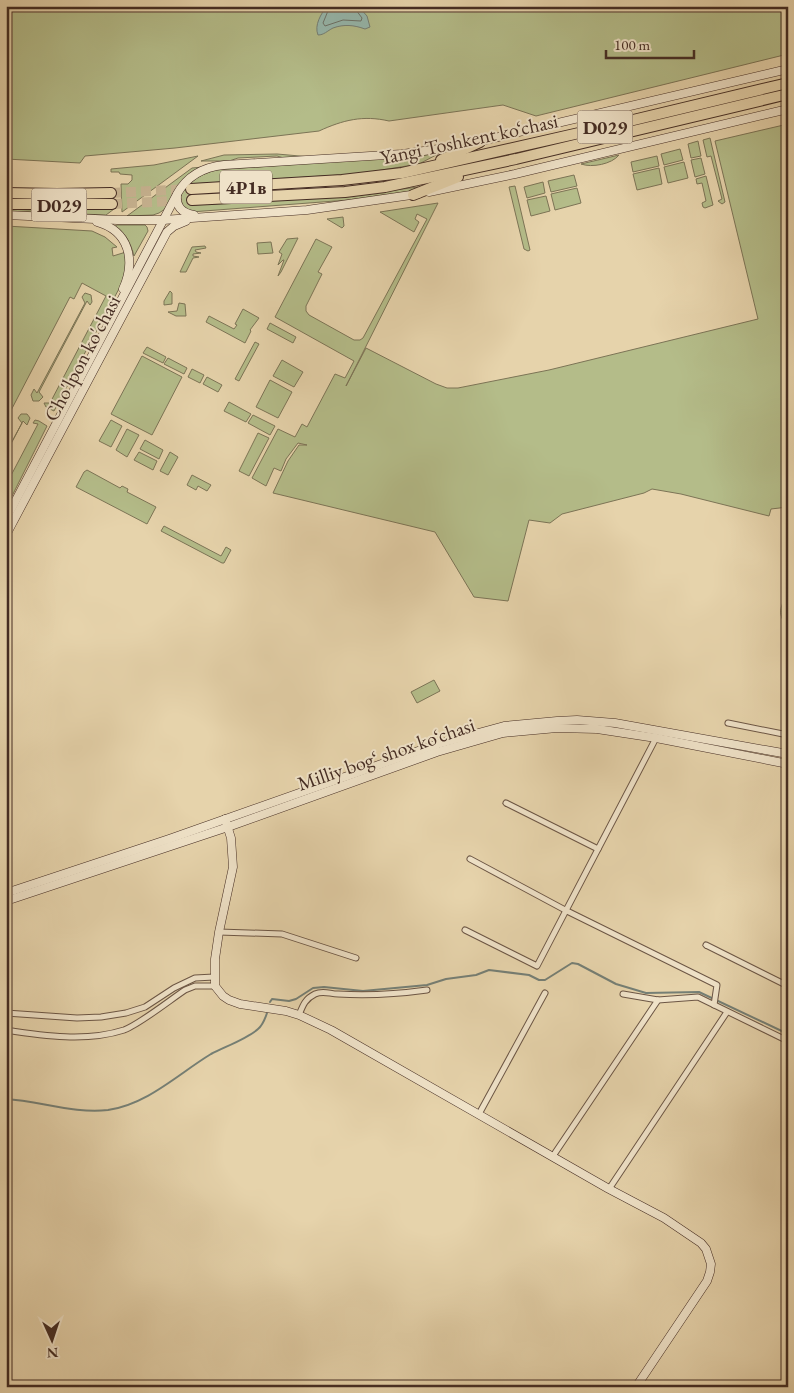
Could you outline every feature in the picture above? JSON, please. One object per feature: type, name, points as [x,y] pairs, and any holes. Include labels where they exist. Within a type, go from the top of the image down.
[{"type":"highway","name":"Yangi Toshkent ko‘chasi","points":[[191,195],[345,192],[385,187],[424,174],[788,83]]},
{"type":"highway","name":"Yangi Toshkent ko‘chasi","points":[[485,166],[788,94]]},
{"type":"highway","points":[[424,174],[480,142]]},
{"type":"highway","points":[[424,174],[485,166]]},
{"type":"highway","points":[[413,195],[485,166]]},
{"type":"highway","name":"Yangi Toshkent ko‘chasi","points":[[301,184],[424,174]]},
{"type":"highway","name":"4Р1в","points":[[191,195],[301,184]]},
{"type":"highway","name":"D029","points":[[6,193],[111,193]]},
{"type":"highway","name":"D029","points":[[6,204],[112,204]]},
{"type":"main road","name":"Cho'lpon ko'chasi","points":[[6,519],[177,194],[185,182],[194,175],[205,169],[220,165],[440,150],[788,69]]},
{"type":"main road","points":[[6,215],[163,220],[307,210],[413,195],[515,174],[788,109]]},
{"type":"main road","points":[[177,194],[177,204],[182,211],[190,215],[203,217]]},
{"type":"main road","name":"Cho'lpon ko'chasi","points":[[6,535],[167,232],[179,223],[203,217]]},
{"type":"main road","points":[[78,218],[98,222],[113,228],[122,238],[128,253],[129,268],[126,282],[102,338]]},
{"type":"main road","name":"Milliy bog‘ shox ko‘chasi","points":[[226,823],[438,744],[487,730],[519,724],[577,720],[615,722],[788,754]]},
{"type":"main road","name":"Milliy bog‘ shox ko‘chasi","points":[[6,901],[101,865],[437,752],[498,734],[540,729],[577,728],[612,731],[788,764]]},
{"type":"main road","points":[[748,756],[750,746]]},
{"type":"main road","points":[[226,823],[231,838],[233,867],[219,932],[214,977],[215,986],[223,996],[240,1004],[300,1015],[332,1030],[609,1189],[664,1218],[701,1243],[706,1249],[711,1264],[706,1281],[636,1387]]},
{"type":"main road","name":"Milliy bog‘ shox ko‘chasi","points":[[6,893],[61,879]]},
{"type":"street","points":[[728,723],[788,735]]},
{"type":"street","points":[[465,930],[537,966],[656,738]]},
{"type":"street","points":[[506,803],[598,849]]},
{"type":"street","points":[[470,859],[567,911],[717,985],[714,1002]]},
{"type":"street","points":[[219,932],[282,934],[356,958]]},
{"type":"street","points":[[706,945],[788,986]]},
{"type":"street","points":[[6,1013],[76,1018],[126,1013],[145,1007],[174,988],[195,978],[214,977]]},
{"type":"street","points":[[6,1030],[28,1034],[86,1037],[125,1029],[185,990],[195,986],[215,986]]},
{"type":"street","points":[[300,1015],[304,1002],[316,993],[371,995],[427,990]]},
{"type":"street","points":[[479,1114],[545,993]]},
{"type":"street","points":[[623,994],[658,1000],[698,997],[714,1002],[727,1012],[788,1041]]},
{"type":"street","points":[[553,1156],[658,1000]]},
{"type":"street","points":[[609,1189],[727,1012]]},
{"type":"green space","points":[[6,6],[788,6],[788,54],[536,116],[503,105],[389,121],[370,118],[353,120],[319,131],[175,148],[85,156],[80,163],[6,159]]},
{"type":"green space","points":[[788,124],[788,507],[771,509],[769,516],[681,494],[652,489],[644,493],[562,514],[550,523],[529,520],[508,601],[474,597],[435,532],[273,493],[288,461],[299,445],[307,445],[298,443],[286,459],[281,471],[274,468],[266,486],[252,478],[278,429],[295,437],[302,424],[307,427],[335,374],[345,378],[354,361],[275,317],[316,239],[332,247],[318,272],[322,274],[306,306],[306,311],[309,315],[354,340],[360,340],[363,338],[427,219],[417,214],[415,219],[419,222],[414,232],[380,212],[438,203],[346,386],[366,348],[447,388],[458,388],[549,370],[758,319],[715,141]]},
{"type":"green space","points":[[710,138],[725,202],[722,204],[718,201],[722,199],[711,156],[707,157],[703,140]]},
{"type":"green space","points":[[698,141],[701,156],[691,158],[688,144]]},
{"type":"green space","points":[[680,149],[683,160],[664,165],[661,154]]},
{"type":"green space","points":[[277,154],[311,157],[284,158],[277,156],[238,158],[229,161],[201,161],[224,155]]},
{"type":"green space","points":[[438,154],[419,164],[357,174],[191,184],[192,205],[341,197],[418,187],[412,191],[348,200],[191,212],[184,208],[180,198],[180,195],[188,186],[195,180],[203,174],[215,170]]},
{"type":"green space","points":[[619,155],[612,161],[602,164],[591,166],[581,164]]},
{"type":"green space","points":[[198,156],[122,212],[121,184],[128,184],[132,180],[132,175],[111,172],[111,169],[154,165]]},
{"type":"green space","points":[[657,156],[659,166],[633,172],[631,162]]},
{"type":"green space","points":[[701,158],[705,174],[695,177],[691,160]]},
{"type":"green space","points":[[684,162],[688,178],[668,183],[664,167]]},
{"type":"green space","points":[[203,167],[176,188],[165,209],[159,213],[127,216],[192,168]]},
{"type":"green space","points":[[659,168],[662,184],[637,190],[633,174]]},
{"type":"green space","points":[[574,175],[577,186],[551,192],[548,181]]},
{"type":"green space","points":[[706,176],[713,205],[705,208],[702,203],[706,201],[702,183],[697,184],[696,179]]},
{"type":"green space","points":[[543,182],[545,193],[527,198],[524,187]]},
{"type":"green space","points":[[515,186],[530,250],[528,251],[524,249],[509,187]]},
{"type":"green space","points":[[111,188],[113,188],[114,209],[106,215],[6,211],[6,209],[112,209]]},
{"type":"green space","points":[[577,188],[581,203],[555,210],[551,194]]},
{"type":"green space","points":[[546,196],[550,211],[531,216],[527,200]]},
{"type":"green space","points":[[343,217],[344,226],[342,228],[327,219]]},
{"type":"green space","points":[[145,225],[147,227],[148,231],[134,256],[128,239],[115,226]]},
{"type":"green space","points":[[6,226],[92,231],[105,237],[117,247],[112,248],[113,256],[126,252],[127,266],[121,285],[54,411],[46,407],[44,403],[50,403],[106,296],[82,283],[74,299],[70,297],[6,420]]},
{"type":"green space","points":[[298,238],[278,276],[284,260],[278,265],[282,254],[279,252],[287,239]]},
{"type":"green space","points":[[271,242],[273,253],[258,254],[257,243]]},
{"type":"green space","points":[[205,246],[206,248],[195,250],[201,253],[193,254],[193,256],[199,257],[193,258],[186,272],[180,272],[192,247]]},
{"type":"green space","points":[[170,291],[172,293],[172,304],[164,305],[164,301]]},
{"type":"green space","points":[[85,293],[91,295],[92,302],[90,305],[87,301],[39,392],[43,397],[39,401],[33,401],[31,395],[34,389],[37,393],[85,303],[82,297]]},
{"type":"green space","points":[[179,303],[185,304],[186,316],[176,316],[168,312],[177,311]]},
{"type":"green space","points":[[243,309],[259,318],[250,330],[245,343],[206,322],[209,316],[234,329]]},
{"type":"green space","points":[[270,323],[296,337],[293,343],[267,329]]},
{"type":"green space","points":[[255,342],[259,344],[239,381],[235,379]]},
{"type":"green space","points":[[147,347],[166,357],[163,363],[143,353]]},
{"type":"green space","points":[[142,356],[182,377],[152,435],[111,414]]},
{"type":"green space","points":[[168,358],[187,368],[184,374],[164,364]]},
{"type":"green space","points":[[282,360],[303,372],[294,387],[273,376]]},
{"type":"green space","points":[[192,369],[204,375],[200,383],[188,377]]},
{"type":"green space","points":[[207,377],[222,385],[218,392],[203,384]]},
{"type":"green space","points":[[270,380],[292,392],[278,418],[256,407]]},
{"type":"green space","points":[[229,402],[251,414],[246,422],[224,411]]},
{"type":"green space","points":[[21,414],[27,414],[30,418],[27,425],[18,418]]},
{"type":"green space","points":[[253,415],[275,426],[270,435],[248,423]]},
{"type":"green space","points":[[35,420],[47,426],[6,508],[6,485],[38,424],[33,423]]},
{"type":"green space","points":[[111,420],[122,426],[111,447],[99,441]]},
{"type":"green space","points":[[127,429],[139,435],[127,457],[116,450]]},
{"type":"green space","points":[[258,433],[269,438],[249,476],[239,471]]},
{"type":"green space","points":[[145,440],[163,450],[159,459],[140,449]]},
{"type":"green space","points":[[139,452],[157,461],[153,470],[134,460]]},
{"type":"green space","points":[[170,452],[178,457],[168,475],[160,471]]},
{"type":"green space","points":[[87,470],[120,488],[122,486],[128,489],[127,492],[156,507],[147,524],[76,487]]},
{"type":"green space","points":[[192,475],[211,485],[207,491],[198,486],[196,490],[187,485]]},
{"type":"green space","points":[[164,526],[221,556],[226,547],[231,550],[224,563],[222,563],[161,531]]},
{"type":"green space","points":[[788,593],[788,627],[782,619],[781,610]]},
{"type":"green space","points":[[434,680],[440,691],[417,703],[411,692]]},
{"type":"water","points":[[327,6],[358,6],[367,16],[370,27],[365,29],[341,26],[318,35],[320,16]]},
{"type":"waterway","points":[[270,1002],[272,999],[289,1001],[296,999],[313,988],[324,987],[363,991],[427,985],[446,979],[476,975],[489,970],[529,975],[539,980],[545,980],[572,963],[578,964],[616,984],[646,993],[699,992],[788,1034]]},
{"type":"waterway","points":[[6,1099],[95,1111],[123,1107],[149,1095],[211,1054],[253,1033],[261,1026],[267,1013]]},
{"type":"tunnel","points":[[111,193],[188,189]]},
{"type":"tunnel","points":[[112,204],[192,200]]}]
